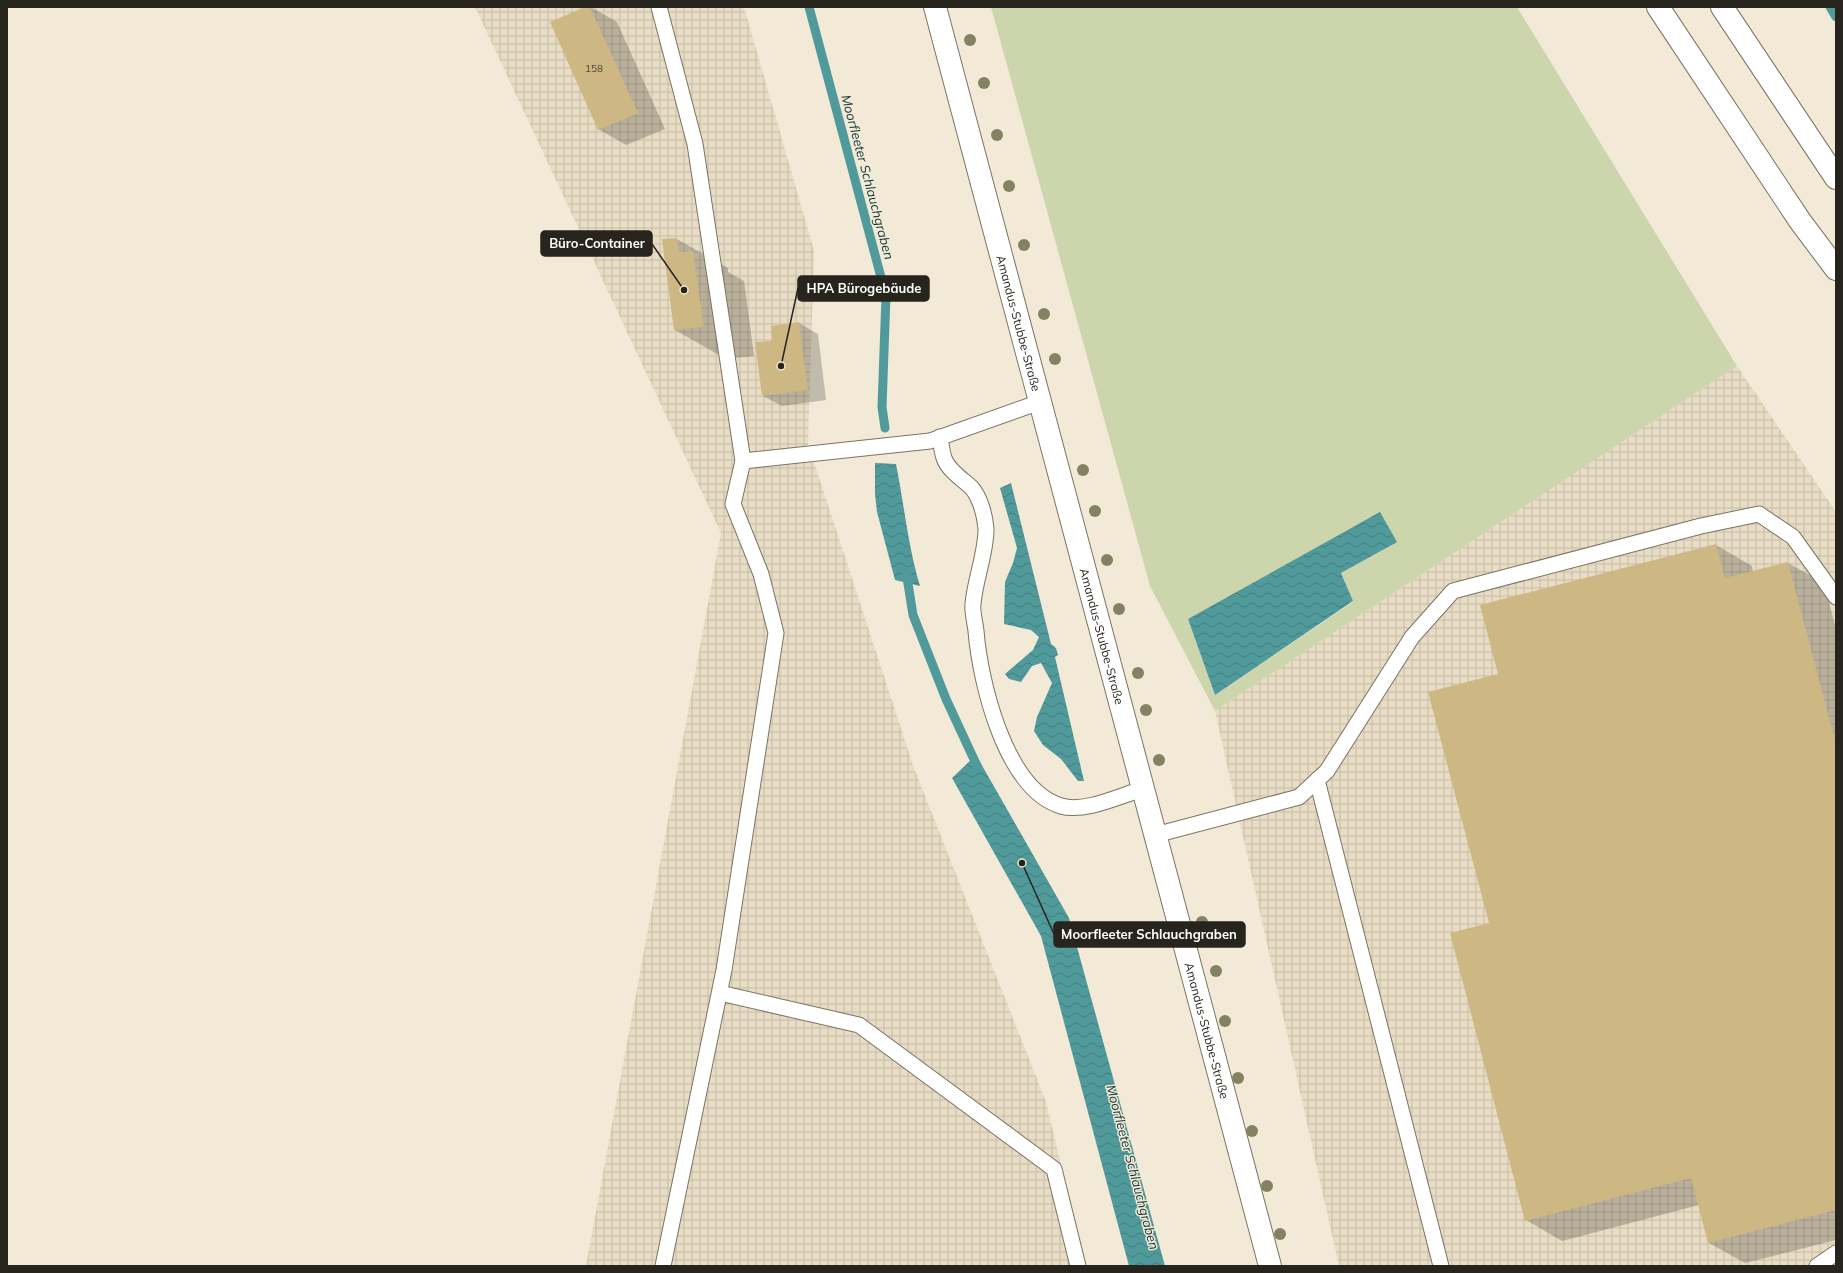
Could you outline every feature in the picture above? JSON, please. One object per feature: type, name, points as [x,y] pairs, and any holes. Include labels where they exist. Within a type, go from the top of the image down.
[{"type":"main road","name":"Amandus-Stubbe-Straße","points":[[935,7],[1270,1266]]},
{"type":"main road","points":[[1658,7],[1800,221],[1836,269]]},
{"type":"main road","points":[[1722,7],[1836,178]]},
{"type":"lane","points":[[659,7],[695,144],[743,461],[733,504],[761,574],[776,633],[720,992],[663,1266]]},
{"type":"lane","points":[[743,461],[930,441],[1040,402]]},
{"type":"lane","points":[[940,437],[944,459],[955,473],[972,488],[982,508],[986,529],[973,604],[978,655],[990,702],[1005,746],[1020,773],[1040,794],[1061,806],[1083,808],[1143,789]]},
{"type":"lane","points":[[1155,835],[1299,797],[1327,771],[1412,637],[1453,591],[1701,526],[1758,514],[1794,537],[1836,597]]},
{"type":"lane","points":[[1317,780],[1441,1266]]},
{"type":"lane","points":[[720,992],[859,1025],[1054,1170],[1078,1266]]},
{"type":"lane","points":[[1817,1266],[1836,1253]]},
{"type":"shaded area","points":[[475,7],[744,7],[814,251],[808,444],[914,768],[1046,1102],[1085,1266],[586,1266],[721,533]]},
{"type":"shaded area","points":[[1737,366],[1836,512],[1836,1266],[1339,1266],[1215,711]]},
{"type":"green space","points":[[991,7],[1517,7],[1737,366],[1215,711],[1150,586]],"holes":[[[1397,541],[1341,573],[1353,602],[1215,695],[1188,619]]]},
{"type":"water","points":[[875,463],[896,464],[909,540],[920,586],[895,580],[877,512],[875,494]]},
{"type":"water","points":[[1011,483],[1051,644],[1056,648],[1058,655],[1055,657],[1084,781],[1078,781],[1061,759],[1043,745],[1034,731],[1037,717],[1052,683],[1041,663],[1032,666],[1021,682],[1009,679],[1005,674],[1033,650],[1039,637],[1031,630],[1004,624],[1005,582],[1013,563],[1017,548],[1000,488]]},
{"type":"water","points":[[1380,512],[1397,542],[1341,573],[1353,601],[1215,695],[1188,619]]},
{"type":"water","points":[[976,755],[1069,918],[1165,1266],[1129,1266],[1041,936],[952,778]]},
{"type":"building","points":[[585,7],[590,7],[638,113],[598,130],[550,22]]},
{"type":"building","points":[[677,238],[679,252],[693,251],[704,327],[674,330],[662,239]]},
{"type":"building","points":[[799,322],[808,390],[762,396],[755,342],[772,341],[771,326]]},
{"type":"building","points":[[1716,544],[1725,578],[1788,562],[1836,744],[1836,1210],[1708,1243],[1691,1178],[1525,1221],[1450,933],[1489,923],[1428,692],[1498,674],[1480,605]]},
{"type":"waterway","name":"Moorfleeter Schlauchgraben","points":[[809,7],[886,296],[882,407],[885,428]]},
{"type":"waterway","points":[[1830,7],[1836,17]]},
{"type":"waterway","name":"Moorfleeter Schlauchgraben","points":[[906,571],[913,615],[946,699],[978,768]]},
{"type":"place","name":"Büro-Container","points":[[684,290]]},
{"type":"place","name":"HPA Bürogebäude","points":[[781,366]]},
{"type":"place","name":"Moorfleeter Schlauchgraben","points":[[1022,863]]}]
